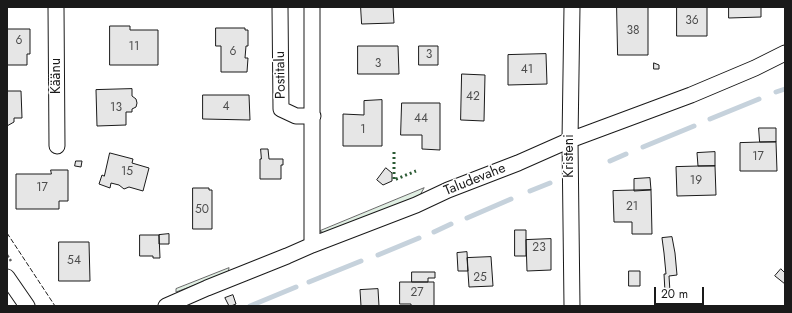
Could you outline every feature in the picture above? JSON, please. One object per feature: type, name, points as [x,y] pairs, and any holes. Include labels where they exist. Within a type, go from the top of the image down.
[{"type":"street","name":"Käänu","points":[[56,7],[57,146]]},
{"type":"street","name":"Postitalu","points":[[280,7],[281,110],[296,116],[313,116]]},
{"type":"street","points":[[312,7],[312,245]]},
{"type":"street","name":"Kristeni","points":[[572,7],[570,140],[572,306]]},
{"type":"street","name":"Taludevahe","points":[[166,306],[312,245],[416,205],[448,190],[518,163],[570,140],[755,68],[785,53]]},
{"type":"street","points":[[7,277],[27,306]]},
{"type":"green space","points":[[424,188],[419,197],[326,234],[320,231]]},
{"type":"green space","points":[[229,268],[228,273],[176,292],[176,289]]},
{"type":"building","points":[[361,7],[393,7],[394,23],[362,24]]},
{"type":"building","points":[[617,7],[648,7],[648,55],[618,55]]},
{"type":"building","points":[[677,7],[707,7],[707,36],[677,36]]},
{"type":"building","points":[[729,7],[761,7],[761,17],[729,18]]},
{"type":"building","points":[[110,26],[130,26],[130,30],[158,30],[158,65],[110,65]]},
{"type":"building","points":[[216,28],[245,28],[245,30],[248,30],[248,46],[246,46],[245,58],[248,58],[247,72],[221,72],[221,46],[216,46]]},
{"type":"building","points":[[7,29],[30,29],[30,54],[27,54],[27,65],[7,65]]},
{"type":"building","points":[[358,46],[398,46],[399,74],[358,74]]},
{"type":"building","points":[[419,46],[438,46],[438,65],[419,65]]},
{"type":"building","points":[[546,54],[547,84],[508,85],[508,55]]},
{"type":"building","points":[[654,63],[659,65],[659,69],[654,69]]},
{"type":"building","points":[[462,74],[485,75],[484,121],[461,120]]},
{"type":"building","points":[[132,89],[132,96],[136,99],[137,103],[136,107],[132,109],[132,112],[126,112],[126,125],[97,126],[96,90]]},
{"type":"building","points":[[7,91],[21,91],[22,118],[14,118],[14,122],[7,126]]},
{"type":"building","points":[[203,95],[249,95],[250,120],[203,119]]},
{"type":"building","points":[[382,100],[382,146],[343,146],[343,114],[364,115],[364,101]]},
{"type":"building","points":[[402,103],[440,103],[440,150],[422,149],[422,135],[401,135]]},
{"type":"building","points":[[759,128],[776,128],[776,142],[760,142]]},
{"type":"building","points":[[776,142],[777,171],[740,171],[740,143]]},
{"type":"building","points":[[261,149],[268,149],[269,159],[283,159],[283,165],[281,165],[281,179],[260,179]]},
{"type":"building","points":[[715,152],[715,166],[698,166],[697,153]]},
{"type":"building","points":[[110,153],[133,159],[132,163],[149,168],[143,191],[129,187],[124,189],[119,185],[111,183],[110,188],[99,184],[102,175],[104,176]]},
{"type":"building","points":[[76,161],[82,161],[81,167],[75,166]]},
{"type":"building","points":[[715,166],[716,195],[677,196],[676,167]]},
{"type":"building","points":[[386,168],[392,173],[392,181],[383,185],[377,180]]},
{"type":"building","points":[[51,170],[68,170],[68,201],[59,201],[59,209],[16,209],[16,174],[51,174]]},
{"type":"building","points":[[650,178],[651,190],[634,191],[634,179]]},
{"type":"building","points":[[193,188],[209,188],[209,190],[212,190],[212,229],[193,229]]},
{"type":"building","points":[[651,190],[652,234],[632,234],[632,222],[614,222],[613,191]]},
{"type":"building","points":[[515,230],[526,230],[526,256],[515,256]]},
{"type":"building","points":[[169,234],[169,244],[159,244],[159,235]]},
{"type":"building","points":[[140,235],[159,235],[160,258],[153,258],[153,256],[140,256]]},
{"type":"building","points":[[672,237],[677,275],[669,276],[670,292],[665,292],[664,274],[666,274],[662,238]]},
{"type":"building","points":[[551,239],[551,270],[527,271],[526,240]]},
{"type":"building","points":[[59,242],[89,242],[90,281],[59,281]]},
{"type":"building","points":[[467,252],[468,271],[458,271],[457,253]]},
{"type":"building","points":[[491,257],[493,286],[469,287],[467,258]]},
{"type":"building","points":[[781,269],[785,273],[785,284],[775,276]]},
{"type":"building","points":[[629,271],[640,271],[640,286],[629,286]]},
{"type":"building","points":[[412,272],[435,272],[435,278],[428,278],[428,282],[412,282]]},
{"type":"building","points":[[400,282],[434,282],[434,306],[411,306],[411,304],[400,304]]},
{"type":"building","points":[[378,289],[379,306],[361,306],[360,290]]},
{"type":"building","points":[[233,295],[236,304],[229,306],[225,298]]},
{"type":"waterway","points":[[776,92],[785,89]]},
{"type":"waterway","points":[[710,119],[759,99]]},
{"type":"waterway","points":[[643,147],[694,126]]},
{"type":"waterway","points":[[610,161],[626,154]]},
{"type":"waterway","points":[[530,191],[550,183]]},
{"type":"waterway","points":[[467,218],[511,199]]},
{"type":"waterway","points":[[434,232],[451,224]]},
{"type":"waterway","points":[[378,255],[419,238]]},
{"type":"waterway","points":[[309,282],[361,261]]},
{"type":"waterway","points":[[250,306],[296,287]]},
{"type":"hedge","points":[[394,152],[394,180],[416,171]]},
{"type":"fence","points":[[7,233],[55,306]]}]
